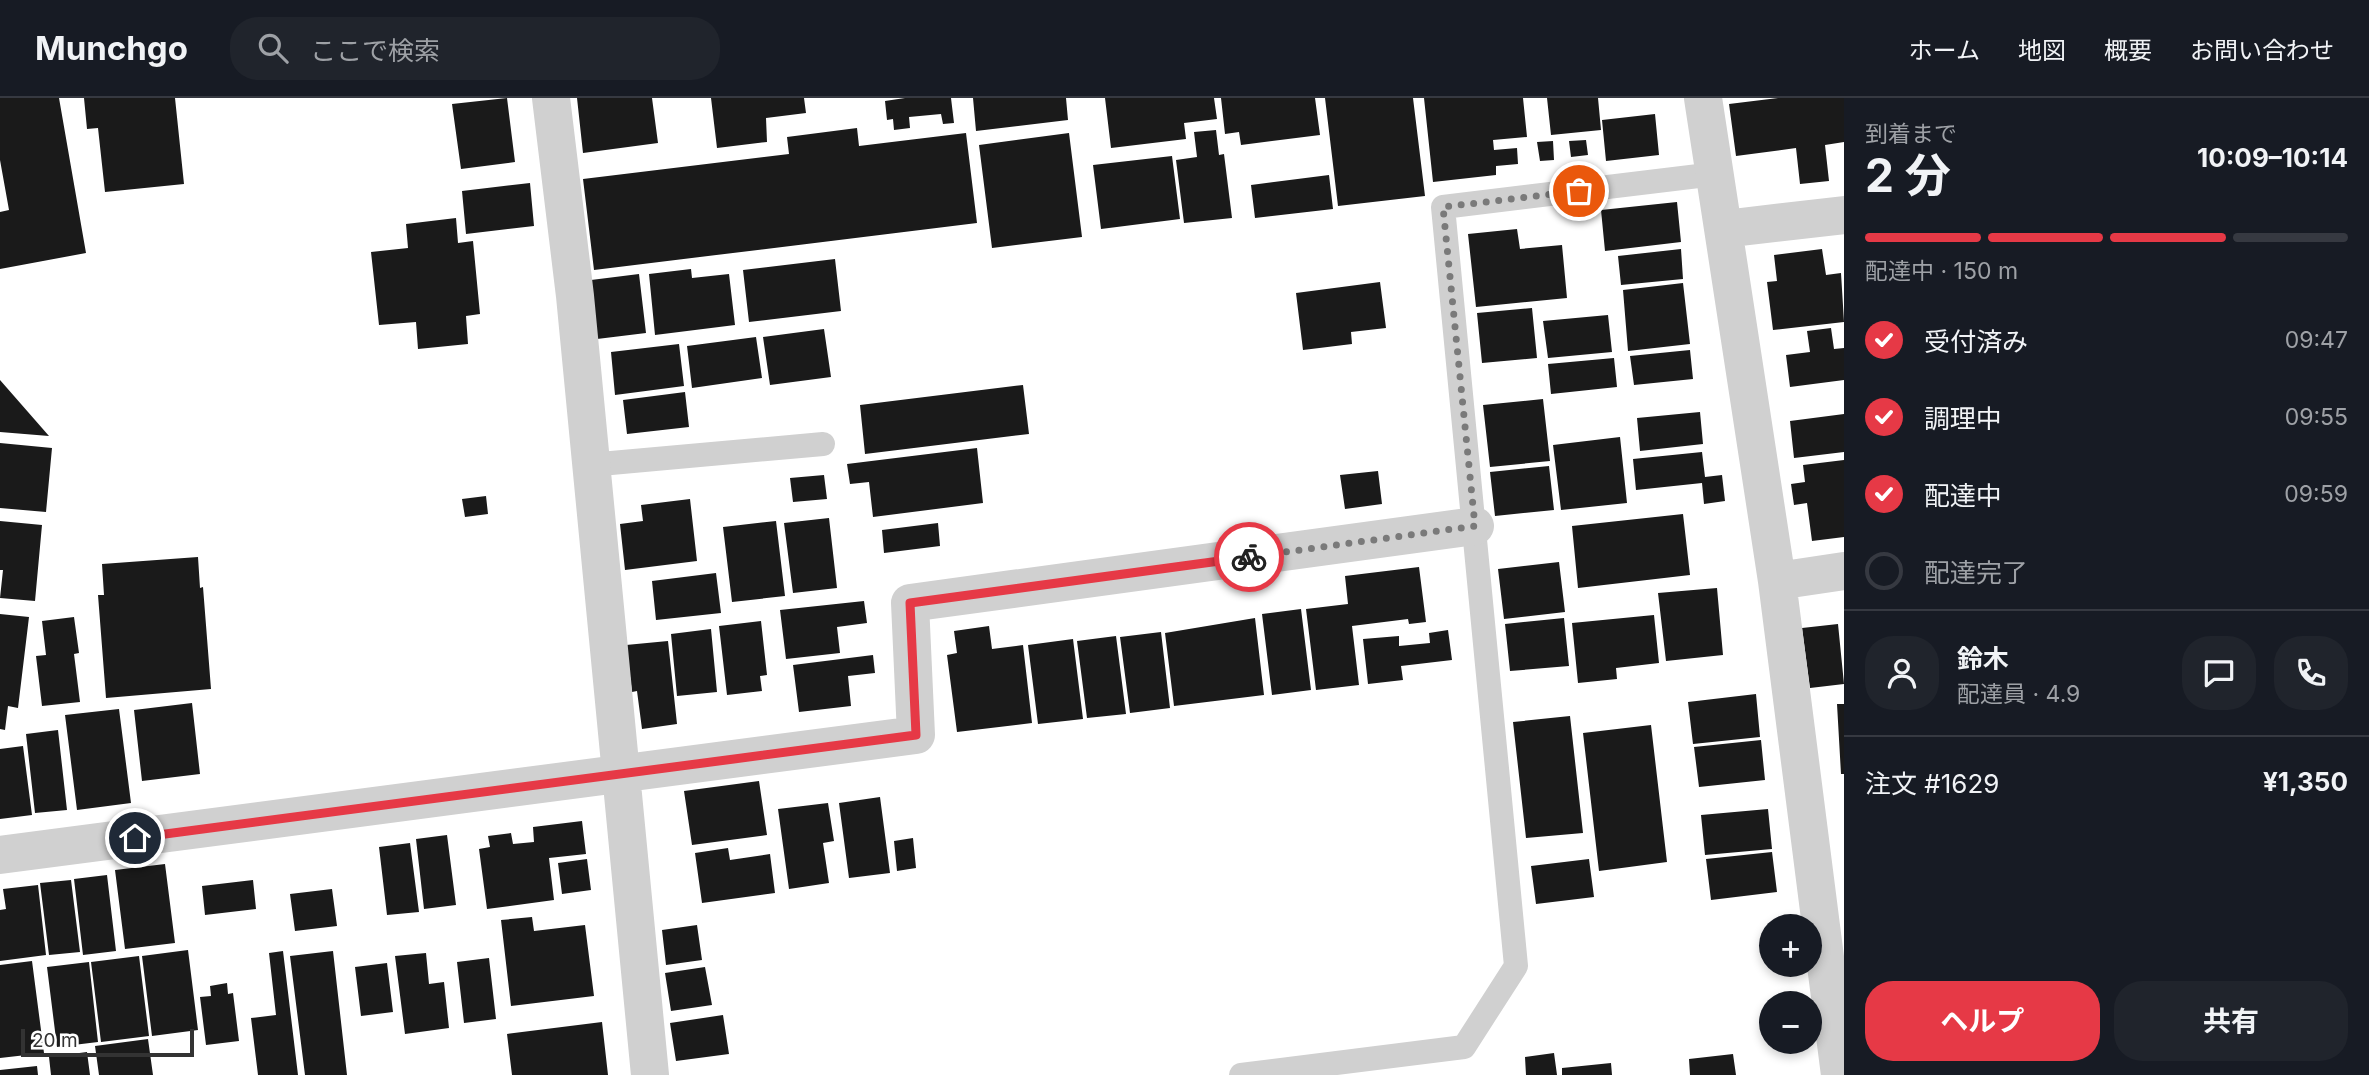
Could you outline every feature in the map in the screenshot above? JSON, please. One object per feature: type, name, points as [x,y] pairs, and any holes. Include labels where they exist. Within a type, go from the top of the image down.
[{"type":"street","points":[[551,98],[575,296],[589,465],[650,1075]]},
{"type":"street","points":[[1703,98],[1777,581],[1838,1014],[1840,1075]]},
{"type":"street","points":[[1724,229],[1844,215]]},
{"type":"street","points":[[0,855],[916,735],[910,603],[1475,526]]},
{"type":"street","points":[[1777,581],[1844,570]]},
{"type":"lane","points":[[1241,1075],[1464,1047],[1516,966],[1443,207],[1715,174]]},
{"type":"lane","points":[[589,465],[823,444]]},
{"type":"building","points":[[0,98],[59,98],[86,253],[0,269],[0,212],[9,210],[0,160]]},
{"type":"building","points":[[84,98],[175,98],[184,184],[105,192],[98,128],[87,129]]},
{"type":"building","points":[[507,98],[515,162],[461,169],[452,104]]},
{"type":"building","points":[[577,98],[652,98],[658,143],[583,153]]},
{"type":"building","points":[[711,98],[804,98],[806,113],[766,118],[767,142],[717,148]]},
{"type":"building","points":[[951,98],[954,123],[943,124],[941,114],[909,117],[910,128],[894,130],[893,119],[887,120],[885,101]]},
{"type":"building","points":[[973,98],[1066,98],[1068,120],[976,131]]},
{"type":"building","points":[[1105,98],[1214,98],[1217,119],[1184,123],[1186,139],[1111,148]]},
{"type":"building","points":[[1221,98],[1315,98],[1320,135],[1241,145],[1239,132],[1225,134]]},
{"type":"building","points":[[1325,98],[1413,98],[1425,196],[1338,206]]},
{"type":"building","points":[[1424,98],[1523,98],[1527,137],[1493,140],[1494,150],[1517,148],[1518,164],[1496,166],[1496,175],[1433,182]]},
{"type":"building","points":[[1547,98],[1598,98],[1601,130],[1551,135]]},
{"type":"building","points":[[1778,98],[1844,98],[1844,142],[1825,145],[1829,181],[1800,184],[1796,148],[1736,156],[1729,104]]},
{"type":"building","points":[[1655,114],[1659,155],[1606,161],[1602,120]]},
{"type":"building","points":[[857,128],[859,146],[966,133],[977,223],[594,270],[583,179],[789,154],[787,137]]},
{"type":"building","points":[[1216,130],[1219,155],[1224,154],[1232,218],[1184,223],[1176,160],[1197,157],[1194,132]]},
{"type":"building","points":[[1069,133],[1082,237],[992,248],[979,145]]},
{"type":"building","points":[[1586,140],[1588,155],[1571,157],[1569,141]]},
{"type":"building","points":[[1553,141],[1554,160],[1540,161],[1537,142]]},
{"type":"building","points":[[1172,156],[1180,219],[1101,229],[1093,165]]},
{"type":"building","points":[[1329,175],[1333,209],[1255,218],[1251,185]]},
{"type":"building","points":[[530,183],[534,226],[466,234],[462,191]]},
{"type":"building","points":[[1677,202],[1681,242],[1605,251],[1601,210]]},
{"type":"building","points":[[456,218],[458,243],[473,241],[480,314],[466,316],[468,344],[418,349],[416,322],[379,325],[371,252],[408,248],[406,224]]},
{"type":"building","points":[[1517,229],[1520,249],[1562,245],[1567,298],[1476,307],[1468,234]]},
{"type":"building","points":[[1681,249],[1683,279],[1621,285],[1618,256]]},
{"type":"building","points":[[1822,249],[1826,275],[1841,273],[1844,322],[1773,330],[1767,282],[1777,281],[1774,255]]},
{"type":"building","points":[[835,259],[841,311],[749,322],[743,270]]},
{"type":"building","points":[[691,269],[692,278],[729,274],[735,325],[655,335],[649,274]]},
{"type":"building","points":[[639,274],[646,333],[597,339],[591,280]]},
{"type":"building","points":[[1380,282],[1386,328],[1351,332],[1352,344],[1303,350],[1296,293]]},
{"type":"building","points":[[1683,283],[1690,344],[1628,351],[1623,290]]},
{"type":"building","points":[[1532,308],[1537,358],[1482,363],[1477,313]]},
{"type":"building","points":[[1608,315],[1612,352],[1548,358],[1543,321]]},
{"type":"building","points":[[1831,328],[1834,349],[1844,348],[1844,380],[1790,387],[1786,355],[1810,352],[1807,331]]},
{"type":"building","points":[[824,329],[831,377],[770,385],[763,337]]},
{"type":"building","points":[[756,337],[762,378],[692,388],[687,346]]},
{"type":"building","points":[[679,344],[684,386],[615,395],[611,352]]},
{"type":"building","points":[[1690,350],[1693,379],[1634,385],[1630,356]]},
{"type":"building","points":[[1614,358],[1617,387],[1551,394],[1548,364]]},
{"type":"building","points":[[0,380],[49,436],[0,432]]},
{"type":"building","points":[[1023,385],[1029,434],[865,454],[860,405]]},
{"type":"building","points":[[685,392],[689,427],[627,434],[623,400]]},
{"type":"building","points":[[1543,399],[1550,461],[1490,467],[1483,405]]},
{"type":"building","points":[[1700,412],[1703,444],[1640,451],[1637,418]]},
{"type":"building","points":[[1844,414],[1844,452],[1794,458],[1790,421]]},
{"type":"building","points":[[1620,437],[1627,503],[1561,510],[1553,445]]},
{"type":"building","points":[[0,443],[52,448],[46,512],[0,508]]},
{"type":"building","points":[[977,448],[983,503],[873,517],[869,482],[850,484],[847,464]]},
{"type":"building","points":[[1702,452],[1705,477],[1722,475],[1725,501],[1704,504],[1702,483],[1636,490],[1633,459]]},
{"type":"building","points":[[1844,460],[1844,537],[1812,541],[1807,503],[1794,505],[1791,484],[1805,482],[1803,465]]},
{"type":"building","points":[[1549,466],[1554,510],[1495,516],[1490,472]]},
{"type":"building","points":[[1378,471],[1382,504],[1345,509],[1340,475]]},
{"type":"building","points":[[824,475],[827,499],[793,502],[790,478]]},
{"type":"building","points":[[486,496],[488,514],[465,517],[462,499]]},
{"type":"building","points":[[690,499],[697,561],[625,570],[620,524],[643,521],[641,505]]},
{"type":"building","points":[[1683,514],[1690,575],[1578,588],[1572,526]]},
{"type":"building","points":[[829,518],[837,588],[793,593],[784,523]]},
{"type":"building","points":[[0,521],[42,525],[35,601],[0,598],[3,570],[0,570]]},
{"type":"building","points":[[776,521],[785,596],[732,602],[723,527]]},
{"type":"building","points":[[938,523],[940,546],[884,553],[882,530]]},
{"type":"building","points":[[198,557],[211,689],[106,698],[98,595],[104,595],[102,564]]},
{"type":"building","points":[[1559,562],[1565,612],[1504,619],[1498,569]]},
{"type":"building","points":[[1419,567],[1426,622],[1409,624],[1408,619],[1352,626],[1359,685],[1316,690],[1306,609],[1348,604],[1345,576]]},
{"type":"building","points":[[716,573],[721,613],[656,620],[652,581]]},
{"type":"building","points":[[1717,588],[1723,655],[1666,661],[1658,593]]},
{"type":"building","points":[[864,601],[867,623],[837,627],[840,653],[786,659],[780,610]]},
{"type":"building","points":[[1301,609],[1311,690],[1272,695],[1262,614]]},
{"type":"building","points":[[0,614],[29,617],[18,708],[8,706],[5,730],[0,729]]},
{"type":"building","points":[[1654,615],[1659,663],[1616,668],[1617,679],[1578,683],[1572,623]]},
{"type":"building","points":[[74,617],[79,653],[74,654],[80,702],[42,706],[36,656],[46,655],[42,621]]},
{"type":"building","points":[[1255,618],[1264,695],[1174,706],[1165,633]]},
{"type":"building","points":[[1564,618],[1569,666],[1510,671],[1505,624]]},
{"type":"building","points":[[761,621],[767,675],[760,676],[762,691],[727,695],[719,626]]},
{"type":"building","points":[[1838,624],[1844,684],[1810,688],[1802,628]]},
{"type":"building","points":[[989,626],[992,649],[1023,645],[1032,723],[957,732],[947,655],[957,653],[954,631]]},
{"type":"building","points":[[711,629],[717,692],[677,696],[671,634]]},
{"type":"building","points":[[1448,630],[1452,660],[1401,666],[1403,680],[1368,684],[1363,639],[1399,636],[1399,646],[1430,643],[1429,633]]},
{"type":"building","points":[[1161,632],[1170,708],[1130,713],[1120,637]]},
{"type":"building","points":[[1116,636],[1126,714],[1087,718],[1077,641]]},
{"type":"building","points":[[1073,639],[1083,719],[1038,724],[1028,645]]},
{"type":"building","points":[[668,641],[677,724],[642,729],[637,691],[632,692],[626,645]]},
{"type":"building","points":[[873,655],[875,673],[848,676],[851,706],[799,712],[793,665]]},
{"type":"building","points":[[1756,694],[1760,737],[1693,744],[1688,702]]},
{"type":"building","points":[[192,703],[200,774],[142,781],[134,710]]},
{"type":"building","points":[[1837,704],[1844,704],[1844,774],[1841,774]]},
{"type":"building","points":[[119,709],[131,803],[77,810],[65,715]]},
{"type":"building","points":[[1570,716],[1583,833],[1526,838],[1513,722]]},
{"type":"building","points":[[1651,725],[1667,862],[1599,871],[1583,733]]},
{"type":"building","points":[[58,730],[67,810],[35,813],[26,734]]},
{"type":"building","points":[[1761,740],[1765,780],[1699,787],[1694,747]]},
{"type":"building","points":[[23,746],[32,815],[0,819],[0,749]]},
{"type":"building","points":[[759,781],[767,835],[692,845],[684,791]]},
{"type":"building","points":[[880,797],[890,873],[849,878],[839,803]]},
{"type":"building","points":[[828,803],[834,841],[823,843],[829,883],[789,889],[778,809]]},
{"type":"building","points":[[1768,809],[1772,849],[1705,855],[1701,815]]},
{"type":"building","points":[[582,821],[586,854],[549,858],[554,900],[487,909],[479,849],[490,847],[488,836],[511,833],[513,844],[534,842],[533,827]]},
{"type":"building","points":[[447,835],[456,905],[424,909],[416,839]]},
{"type":"building","points":[[913,838],[916,868],[897,871],[894,841]]},
{"type":"building","points":[[410,843],[419,912],[387,915],[379,847]]},
{"type":"building","points":[[728,848],[730,860],[770,854],[775,893],[702,903],[695,853]]},
{"type":"building","points":[[1772,852],[1777,892],[1711,900],[1706,859]]},
{"type":"building","points":[[587,859],[591,890],[562,894],[558,863]]},
{"type":"building","points":[[1589,859],[1594,897],[1536,904],[1531,866]]},
{"type":"building","points":[[165,864],[175,943],[125,949],[115,870]]},
{"type":"building","points":[[107,875],[116,951],[83,955],[74,879]]},
{"type":"building","points":[[71,880],[80,952],[49,955],[40,883]]},
{"type":"building","points":[[253,880],[256,909],[205,915],[202,886]]},
{"type":"building","points":[[38,885],[46,955],[0,961],[0,910],[6,909],[3,889]]},
{"type":"building","points":[[332,889],[337,926],[295,931],[290,894]]},
{"type":"building","points":[[532,917],[534,931],[585,925],[594,996],[511,1006],[501,920]]},
{"type":"building","points":[[697,925],[702,960],[666,965],[662,930]]},
{"type":"building","points":[[188,950],[198,1030],[152,1036],[142,956]]},
{"type":"building","points":[[283,951],[298,1075],[258,1075],[251,1018],[276,1015],[269,953]]},
{"type":"building","points":[[333,951],[347,1075],[305,1075],[290,956]]},
{"type":"building","points":[[426,953],[429,984],[444,982],[449,1028],[405,1034],[395,956]]},
{"type":"building","points":[[139,956],[149,1036],[101,1042],[91,962]]},
{"type":"building","points":[[489,958],[496,1019],[464,1023],[457,962]]},
{"type":"building","points":[[32,961],[44,1053],[0,1058],[0,965]]},
{"type":"building","points":[[89,962],[98,1042],[57,1047],[47,967]]},
{"type":"building","points":[[387,963],[393,1012],[361,1016],[355,967]]},
{"type":"building","points":[[705,967],[712,1005],[671,1011],[665,973]]},
{"type":"building","points":[[227,983],[228,994],[233,993],[239,1041],[206,1045],[200,997],[211,996],[210,986]]},
{"type":"building","points":[[723,1015],[729,1054],[676,1061],[670,1023]]},
{"type":"building","points":[[602,1022],[608,1075],[512,1075],[507,1034]]},
{"type":"building","points":[[148,1039],[153,1075],[99,1075],[95,1046]]},
{"type":"building","points":[[87,1052],[90,1075],[51,1075],[49,1057]]},
{"type":"building","points":[[1554,1053],[1557,1075],[1526,1075],[1525,1057]]},
{"type":"building","points":[[1733,1054],[1736,1075],[1690,1075],[1689,1059]]},
{"type":"building","points":[[1611,1063],[1612,1075],[1562,1075],[1562,1068]]},
{"type":"building","points":[[37,1066],[38,1075],[0,1075],[0,1070]]},
{"type":"way so far","points":[[1249,557],[1475,526],[1443,207],[1579,191]]},
{"type":"route","points":[[135,838],[916,735],[910,603],[1249,557]]}]
